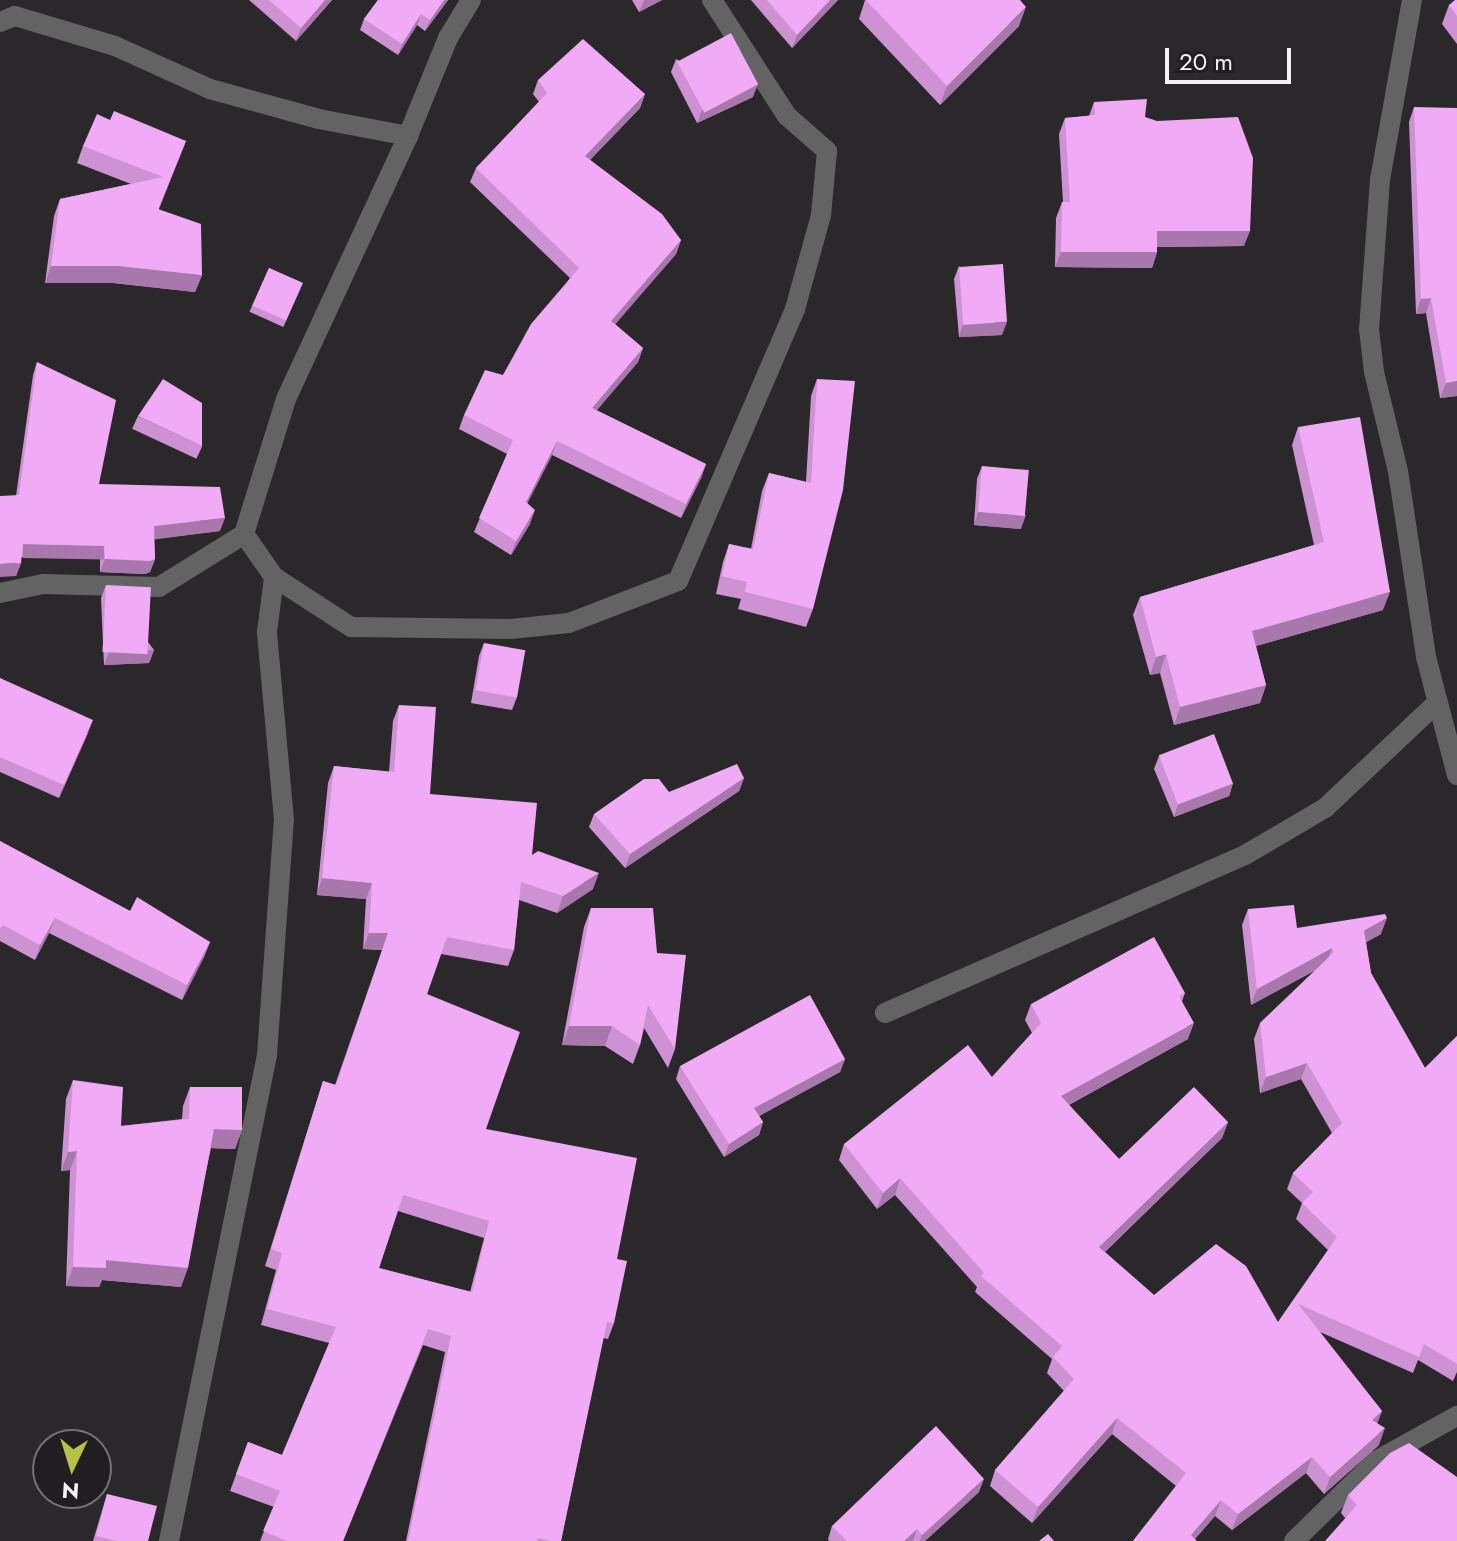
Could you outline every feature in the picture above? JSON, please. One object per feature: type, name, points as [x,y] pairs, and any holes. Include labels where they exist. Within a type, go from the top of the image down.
[{"type":"street","points":[[0,593],[43,584],[159,587],[244,534],[286,399],[408,136],[448,38],[471,0]]},
{"type":"street","points":[[244,534],[274,577],[351,627],[511,629],[569,623],[678,581],[795,309],[821,215],[827,151],[787,116],[712,0]]},
{"type":"street","points":[[1412,0],[1380,180],[1369,329],[1437,703],[1457,775]]},
{"type":"street","points":[[7,13],[115,46],[210,89],[319,119],[408,136]]},
{"type":"street","points":[[169,1541],[267,1055],[284,820],[267,632],[274,577]]},
{"type":"street","points":[[885,1013],[1245,855],[1325,808],[1437,703]]},
{"type":"street","points":[[1294,1541],[1376,1461],[1457,1416]]},
{"type":"building","points":[[269,0],[325,0],[301,28]]},
{"type":"building","points":[[378,0],[444,0],[430,20],[421,14],[402,44],[364,19]]},
{"type":"building","points":[[767,0],[830,0],[797,35]]},
{"type":"building","points":[[866,0],[1020,0],[1026,7],[947,86]]},
{"type":"building","points":[[1457,0],[1457,16],[1449,5]]},
{"type":"building","points":[[731,33],[758,84],[704,113],[677,62]]},
{"type":"building","points":[[583,39],[645,94],[585,156],[662,214],[681,240],[611,321],[643,348],[592,408],[706,464],[686,504],[557,441],[526,502],[535,510],[516,541],[479,518],[513,440],[464,415],[485,370],[503,375],[531,324],[579,268],[476,168],[547,93],[538,80]]},
{"type":"building","points":[[1147,99],[1145,117],[1157,121],[1238,117],[1253,158],[1250,231],[1157,231],[1157,252],[1061,252],[1062,202],[1070,202],[1065,118],[1095,115],[1094,102]]},
{"type":"building","points":[[1414,107],[1457,108],[1457,381],[1446,383],[1431,298],[1421,299]]},
{"type":"building","points":[[114,111],[186,141],[158,209],[201,224],[202,275],[119,266],[51,266],[60,199],[163,177],[83,146],[97,114],[110,120]]},
{"type":"building","points":[[1003,264],[1007,322],[963,325],[959,267]]},
{"type":"building","points":[[269,268],[303,283],[286,321],[252,305]]},
{"type":"building","points":[[37,362],[116,400],[99,484],[220,487],[225,518],[154,526],[155,559],[150,561],[105,559],[104,546],[23,544],[21,563],[0,564],[0,496],[19,495]]},
{"type":"building","points":[[163,379],[202,403],[202,446],[138,416]]},
{"type":"building","points":[[817,379],[855,381],[843,490],[813,609],[745,592],[747,582],[722,576],[729,544],[753,549],[769,473],[811,483]]},
{"type":"building","points":[[1360,417],[1390,592],[1252,631],[1266,685],[1180,707],[1166,654],[1156,657],[1140,597],[1324,542],[1298,427]]},
{"type":"building","points":[[982,466],[1029,470],[1025,516],[978,512]]},
{"type":"building","points":[[106,585],[151,587],[147,654],[102,652]]},
{"type":"building","points":[[484,643],[525,650],[517,698],[476,690]]},
{"type":"building","points":[[0,678],[93,720],[64,785],[0,757]]},
{"type":"building","points":[[399,705],[436,707],[430,794],[537,803],[532,855],[538,851],[599,873],[563,896],[521,882],[514,950],[447,937],[427,994],[520,1032],[486,1129],[637,1158],[617,1259],[627,1261],[614,1323],[607,1322],[561,1541],[538,1538],[537,1541],[408,1541],[451,1336],[428,1329],[343,1541],[287,1541],[263,1531],[280,1491],[236,1474],[248,1442],[282,1455],[336,1327],[267,1309],[282,1253],[271,1249],[323,1081],[336,1085],[388,933],[369,933],[372,883],[322,878],[334,766],[394,772]],"holes":[[[403,1195],[489,1221],[472,1292],[379,1268]]]},
{"type":"building","points":[[1214,734],[1233,783],[1178,805],[1159,755]]},
{"type":"building","points":[[737,764],[744,778],[630,854],[594,814],[644,779],[659,779],[669,792]]},
{"type":"building","points":[[0,841],[130,911],[137,897],[210,942],[187,985],[55,918],[40,945],[3,925],[0,929]]},
{"type":"building","points":[[1294,905],[1297,928],[1385,914],[1387,918],[1364,931],[1371,973],[1425,1068],[1457,1036],[1457,1364],[1424,1344],[1419,1357],[1298,1304],[1382,1411],[1372,1420],[1385,1428],[1330,1477],[1312,1457],[1238,1514],[1221,1500],[1191,1535],[1197,1541],[1133,1541],[1186,1473],[1117,1418],[1038,1507],[995,1470],[1074,1379],[1053,1357],[1062,1346],[981,1276],[984,1273],[900,1178],[883,1193],[844,1144],[968,1045],[992,1077],[1041,1023],[1031,1004],[1154,937],[1185,993],[1179,996],[1194,1023],[1061,1096],[1119,1159],[1194,1087],[1228,1122],[1099,1247],[1154,1295],[1216,1244],[1246,1266],[1278,1322],[1337,1237],[1302,1203],[1313,1192],[1293,1173],[1342,1123],[1307,1063],[1266,1077],[1260,1023],[1334,952],[1332,948],[1257,989],[1248,909]]},
{"type":"building","points":[[591,908],[653,908],[657,953],[686,955],[675,1049],[648,1005],[640,1045],[612,1026],[569,1026]]},
{"type":"building","points":[[810,995],[845,1059],[754,1108],[763,1122],[729,1144],[680,1066]]},
{"type":"building","points":[[73,1080],[123,1087],[121,1126],[189,1119],[190,1087],[242,1087],[242,1130],[214,1129],[188,1268],[106,1260],[106,1268],[73,1267],[77,1151],[68,1152]]},
{"type":"building","points":[[936,1426],[984,1479],[922,1535],[917,1529],[904,1541],[847,1541],[832,1526]]},
{"type":"building","points":[[1409,1443],[1457,1477],[1457,1541],[1325,1541],[1357,1505],[1348,1495],[1390,1453]]},
{"type":"building","points":[[112,1495],[157,1506],[148,1541],[117,1541],[96,1536],[103,1509],[112,1509]]},
{"type":"building","points":[[1048,1534],[1054,1541],[1039,1541]]}]
